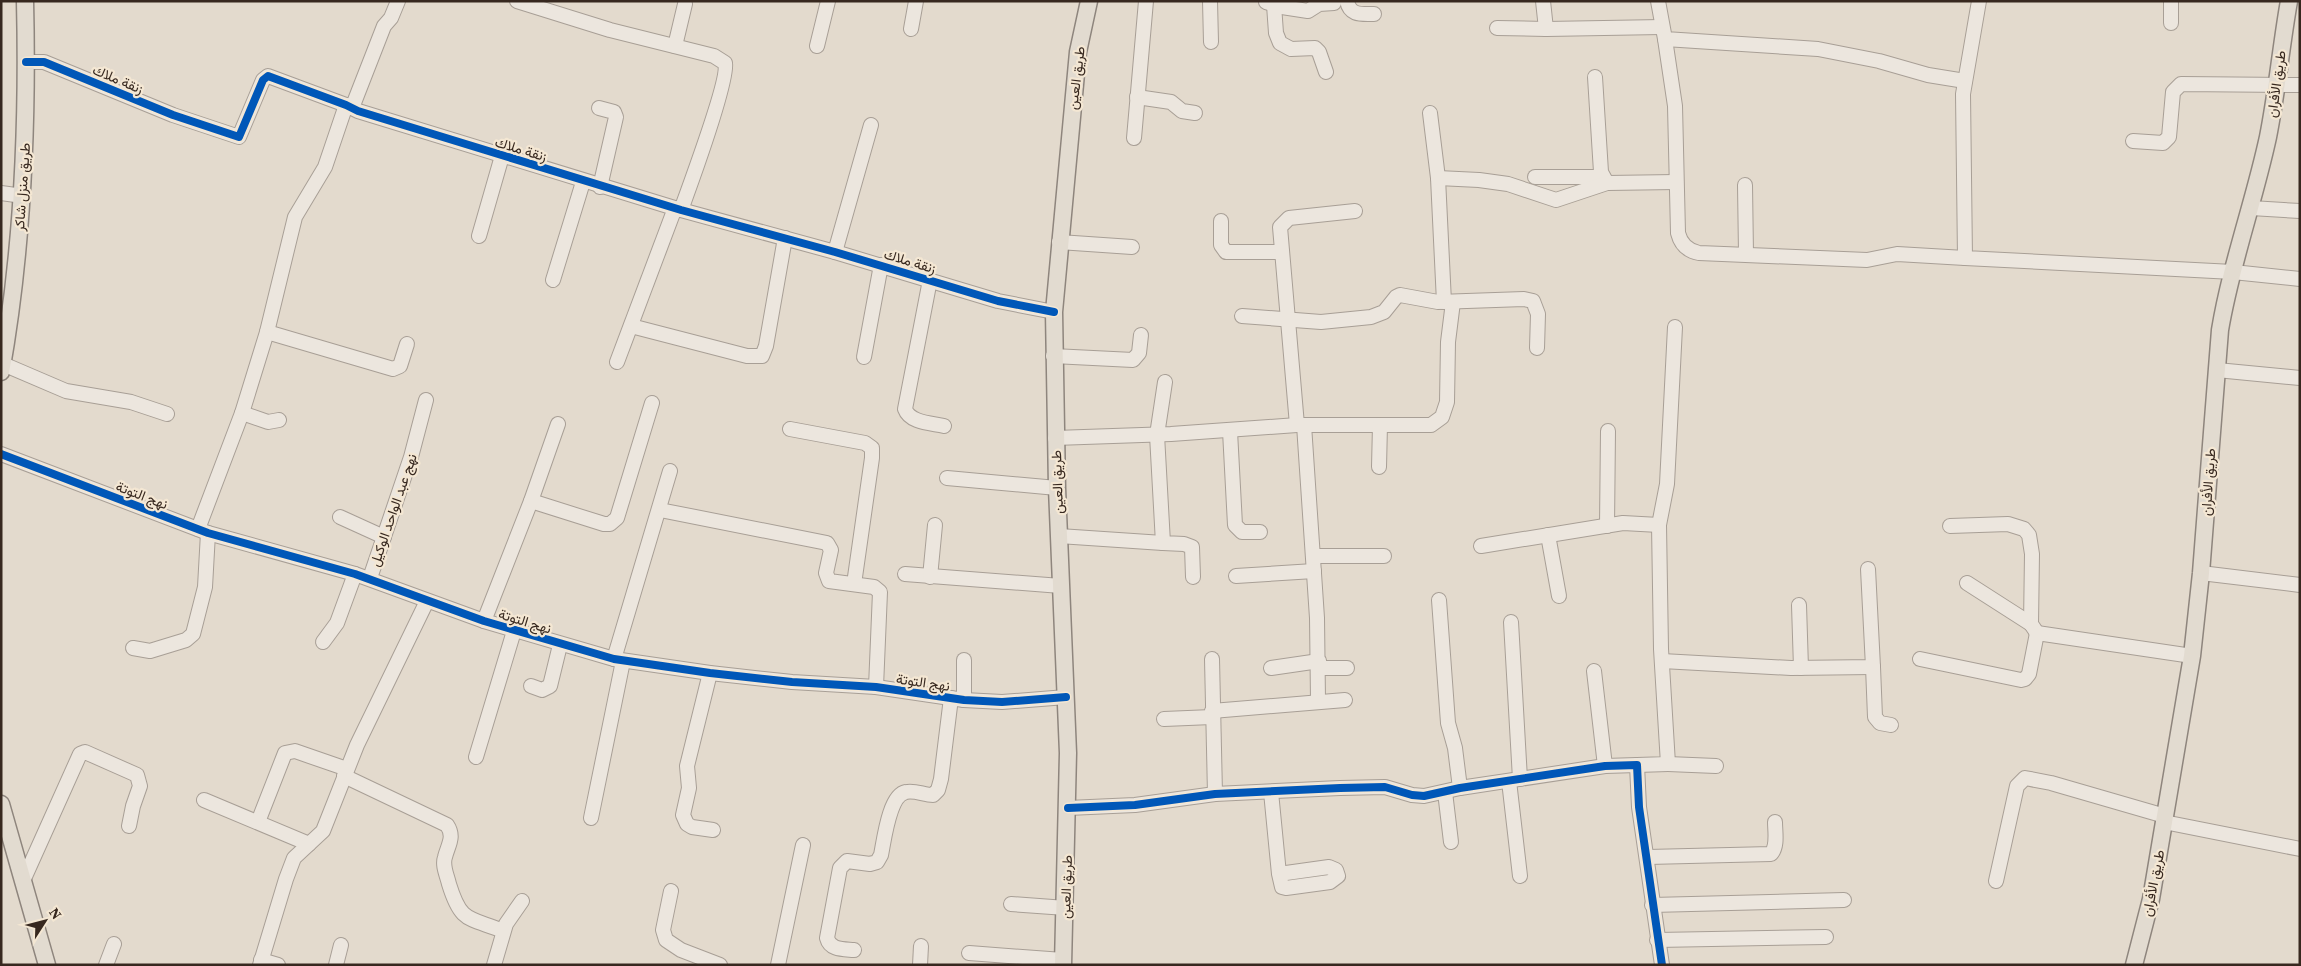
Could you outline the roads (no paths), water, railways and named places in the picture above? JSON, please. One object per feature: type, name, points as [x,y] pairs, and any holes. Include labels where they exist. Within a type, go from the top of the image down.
[{"type":"main road","name":"طريق منزل شاكر","points":[[2,368],[17,258],[22,196],[26,62],[25,1]]},
{"type":"main road","name":"طريق العين","points":[[1063,963],[1068,808],[1066,697],[1055,438],[1054,312],[1078,52],[1089,1]]},
{"type":"main road","name":"طريق الأفران","points":[[2134,965],[2151,899],[2192,656],[2201,573],[2220,330],[2233,272],[2251,208],[2278,84],[2288,1]]},
{"type":"main road","points":[[1,804],[47,965]]},
{"type":"street","points":[[133,648],[150,651],[186,640],[193,634],[205,587],[203,531],[267,332],[295,217],[325,167],[384,26],[391,18],[398,1]]},
{"type":"street","points":[[517,1],[535,4],[610,30],[717,57],[722,60],[726,68],[678,209],[617,362]]},
{"type":"street","points":[[817,46],[828,1]]},
{"type":"street","points":[[911,29],[916,1]]},
{"type":"street","points":[[1134,138],[1146,1]]},
{"type":"street","points":[[1210,1],[1211,42]]},
{"type":"street","points":[[1543,1],[1546,30]]},
{"type":"street","points":[[1658,1],[1676,106],[1678,233],[1683,245],[1690,251],[1699,253],[1867,260],[1897,254],[2233,272],[2300,279]]},
{"type":"street","points":[[1965,258],[1963,94],[1979,1]]},
{"type":"street","points":[[2171,1],[2171,23]]},
{"type":"street","points":[[1326,72],[1319,52],[1315,48],[1290,49],[1280,43],[1276,34],[1270,3],[1308,11],[1319,4],[1341,2],[1354,13],[1374,14]]},
{"type":"street","points":[[675,46],[685,4]]},
{"type":"street","points":[[1497,28],[1664,33],[1818,49],[1879,61],[1928,75],[1965,81]]},
{"type":"street","name":"زنقة ملاك","points":[[26,62],[44,62],[173,116],[239,137],[263,80],[268,76],[349,106],[583,182],[881,265],[998,300],[1054,312]]},
{"type":"street","points":[[1595,77],[1604,180]]},
{"type":"street","points":[[2133,141],[2163,143],[2166,141],[2169,137],[2174,92],[2181,84],[2300,85]]},
{"type":"street","points":[[1137,96],[1171,102],[1182,111],[1194,113]]},
{"type":"street","points":[[599,108],[614,112],[616,117],[600,186]]},
{"type":"street","points":[[1055,438],[1157,435],[1301,425],[1431,425],[1442,417],[1447,402],[1448,302],[1438,178],[1430,113]]},
{"type":"street","points":[[835,252],[872,125]]},
{"type":"street","points":[[479,236],[502,156]]},
{"type":"street","points":[[1535,176],[1676,182]]},
{"type":"street","points":[[1438,178],[1479,180],[1508,184],[1556,200],[1604,180]]},
{"type":"street","points":[[553,280],[583,182]]},
{"type":"street","points":[[1745,185],[1746,254]]},
{"type":"street","points":[[1,193],[22,196]]},
{"type":"street","points":[[2251,208],[2300,211]]},
{"type":"street","points":[[1318,700],[1313,556],[1280,227],[1285,220],[1295,217],[1355,210]]},
{"type":"street","points":[[1221,221],[1221,245],[1226,252],[1282,252]]},
{"type":"street","points":[[631,326],[747,356],[762,356],[766,346],[785,238]]},
{"type":"street","points":[[1059,242],[1132,247]]},
{"type":"street","points":[[864,357],[881,265]]},
{"type":"street","points":[[930,280],[905,408],[909,416],[914,419],[944,426]]},
{"type":"street","points":[[1242,316],[1321,322],[1372,318],[1387,310],[1396,297],[1400,295],[1448,302],[1524,299],[1533,301],[1538,314],[1537,348]]},
{"type":"street","points":[[1668,764],[1662,661],[1658,525],[1667,484],[1676,327]]},
{"type":"street","points":[[267,332],[393,369],[400,366],[407,344]]},
{"type":"street","points":[[1053,356],[1133,360],[1139,353],[1141,335]]},
{"type":"street","points":[[2,368],[66,391],[132,402],[167,414]]},
{"type":"street","points":[[2217,370],[2300,378]]},
{"type":"street","points":[[1163,543],[1157,435],[1165,382]]},
{"type":"street","name":"نهج عبد الواحد الوكيل","points":[[370,578],[415,442],[426,400]]},
{"type":"street","points":[[531,501],[604,524],[614,522],[617,518],[652,403]]},
{"type":"street","points":[[242,413],[268,422],[279,420]]},
{"type":"street","points":[[484,622],[531,501],[558,424]]},
{"type":"street","points":[[1379,467],[1380,425]]},
{"type":"street","points":[[790,428],[864,443],[872,448],[854,584]]},
{"type":"street","points":[[1230,431],[1235,525],[1242,532],[1260,532]]},
{"type":"street","points":[[1607,526],[1608,431]]},
{"type":"street","name":"نهج التوتة","points":[[1,454],[203,531],[370,578],[484,622],[618,660],[710,674],[792,682],[876,687],[957,699],[1002,702],[1066,697]]},
{"type":"street","points":[[592,818],[618,660],[670,471]]},
{"type":"street","points":[[947,478],[1057,488]]},
{"type":"street","points":[[660,510],[827,543],[831,550],[826,573],[827,579],[836,583],[874,587],[880,592],[876,687]]},
{"type":"street","points":[[340,517],[384,537]]},
{"type":"street","points":[[1481,546],[1607,526],[1638,523],[1658,525]]},
{"type":"street","points":[[1920,659],[2021,680],[2026,679],[2029,674],[2034,628],[2032,554],[2029,535],[2024,529],[2008,524],[1950,526]]},
{"type":"street","points":[[930,577],[934,525]]},
{"type":"street","points":[[1548,535],[1559,596]]},
{"type":"street","points":[[1059,536],[1184,544],[1192,547],[1193,577]]},
{"type":"street","points":[[1313,556],[1384,556]]},
{"type":"street","points":[[1868,569],[1875,717],[1880,723],[1891,725]]},
{"type":"street","points":[[1236,576],[1314,571]]},
{"type":"street","points":[[2201,573],[2300,585]]},
{"type":"street","points":[[323,642],[337,624],[355,574]]},
{"type":"street","points":[[905,574],[1061,586]]},
{"type":"street","points":[[1967,583],[2034,628],[2192,656]]},
{"type":"street","points":[[1439,600],[1448,723],[1455,748],[1460,788]]},
{"type":"street","points":[[278,965],[260,962],[292,865],[297,855],[323,830],[362,734],[427,601]]},
{"type":"street","points":[[1798,605],[1801,668]]},
{"type":"street","points":[[1511,622],[1515,780],[1520,876]]},
{"type":"street","points":[[476,757],[514,631]]},
{"type":"street","points":[[531,686],[542,690],[550,686],[560,645]]},
{"type":"street","points":[[1212,659],[1215,794]]},
{"type":"street","points":[[854,950],[835,948],[828,942],[827,938],[840,868],[847,861],[870,864],[877,862],[881,855],[892,809],[901,794],[913,792],[933,795],[938,790],[942,779],[964,660]]},
{"type":"street","points":[[1662,661],[1801,668],[1873,667]]},
{"type":"street","points":[[1271,668],[1318,665],[1347,668]]},
{"type":"street","points":[[1594,671],[1605,766]]},
{"type":"street","points":[[710,674],[687,766],[689,788],[683,816],[687,824],[692,827],[713,830]]},
{"type":"street","points":[[1164,718],[1212,714],[1318,700],[1345,700]]},
{"type":"street","points":[[258,822],[285,753],[294,751],[346,772],[447,825],[450,829],[452,840],[444,865],[456,905],[466,917],[504,931]]},
{"type":"street","points":[[23,881],[80,754],[85,752],[137,774],[140,786],[133,806],[130,826]]},
{"type":"street","points":[[1068,808],[1135,805],[1215,794],[1385,787],[1419,796],[1605,766],[1668,764],[1716,766]]},
{"type":"street","points":[[1637,765],[1639,807],[1648,857],[1652,905],[1662,965]]},
{"type":"street","points":[[1996,881],[2017,786],[2025,778],[2051,784],[2165,819],[2300,849]]},
{"type":"street","points":[[1271,792],[1279,874]]},
{"type":"street","points":[[1445,792],[1451,842]]},
{"type":"street","points":[[204,800],[309,844]]},
{"type":"street","points":[[1648,857],[1771,854],[1774,851],[1775,822]]},
{"type":"street","points":[[778,965],[802,845]]},
{"type":"street","points":[[671,891],[663,930],[666,940],[681,950],[720,965]]},
{"type":"street","points":[[1652,905],[1844,900]]},
{"type":"street","points":[[494,965],[509,919],[522,901]]},
{"type":"street","points":[[1011,904],[1066,908]]},
{"type":"street","points":[[1657,940],[1826,937]]},
{"type":"street","points":[[106,965],[114,944]]},
{"type":"street","points":[[336,965],[341,945]]},
{"type":"street","points":[[920,965],[922,946]]},
{"type":"street","points":[[969,953],[1063,963]]}]
